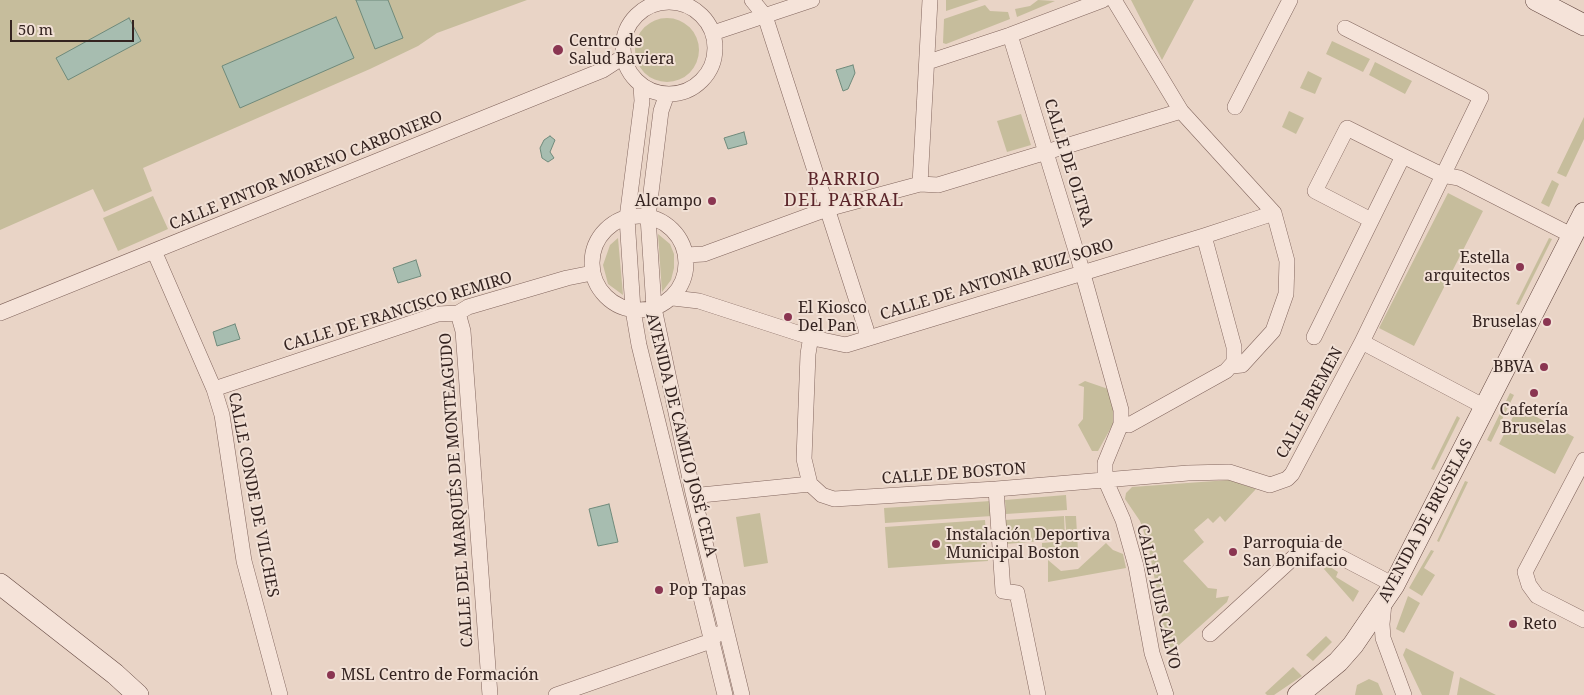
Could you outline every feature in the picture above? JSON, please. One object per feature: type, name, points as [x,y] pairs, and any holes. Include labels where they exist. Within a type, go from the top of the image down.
[{"type":"street","points":[[752,0],[765,16],[866,329],[866,338]]},
{"type":"street","points":[[713,33],[812,0]]},
{"type":"street","points":[[920,184],[930,0]]},
{"type":"street","points":[[928,62],[1010,35],[1103,0]]},
{"type":"street","points":[[1105,479],[1105,462],[1121,424],[1129,425],[1232,366],[1242,365],[1273,330],[1286,294],[1287,262],[1274,213],[1181,111],[1114,0]]},
{"type":"street","points":[[1235,107],[1290,0]]},
{"type":"street","points":[[1536,0],[1584,25]]},
{"type":"street","points":[[671,1],[699,6],[713,33],[715,56],[710,69],[702,81],[690,90],[677,94],[651,92],[641,86],[630,75],[623,57],[624,33],[632,20],[642,10],[656,4],[671,1]]},
{"type":"street","name":"CALLE BREMEN","points":[[1105,479],[1229,472],[1270,485],[1287,479],[1292,474],[1362,342],[1481,97],[1345,28]]},
{"type":"street","name":"CALLE DE OLTRA","points":[[1010,35],[1116,388],[1121,410],[1121,424]]},
{"type":"street","name":"CALLE PINTOR MORENO CARBONERO","points":[[0,313],[602,70],[623,57]]},
{"type":"street","name":"AVENIDA DE CAMILO JOSÉ CELA","points":[[641,86],[642,101],[628,218],[633,310],[639,346],[706,609],[711,641],[725,695]]},
{"type":"street","name":"AVENIDA DE CAMILO JOSÉ CELA","points":[[667,94],[661,111],[648,217],[654,308],[694,493],[742,695]]},
{"type":"street","points":[[686,255],[704,254],[720,249],[827,209],[920,184],[938,185],[1181,111]]},
{"type":"street","points":[[1371,220],[1315,191],[1347,128],[1442,175],[1459,178],[1573,236]]},
{"type":"street","points":[[1314,337],[1403,156]]},
{"type":"street","name":"CALLE DE ANTONIA RUIZ SORO","points":[[673,298],[699,301],[813,338],[846,345],[1274,213]]},
{"type":"street","name":"AVENIDA DE BRUSELAS","points":[[1298,695],[1338,662],[1389,593],[1584,213]]},
{"type":"street","points":[[648,217],[663,222],[675,232],[686,255],[685,277],[673,298],[654,308],[633,310],[618,305],[605,296],[592,272],[594,250],[601,236],[613,224],[628,218],[648,217]]},
{"type":"street","points":[[1204,236],[1234,347],[1235,356],[1232,366]]},
{"type":"street","name":"CALLE CONDE DE VILCHES","points":[[154,251],[214,388],[222,415],[244,561],[280,695]]},
{"type":"street","name":"CALLE DE FRANCISCO REMIRO","points":[[214,388],[438,314],[458,313],[468,307],[592,272]]},
{"type":"street","name":"CALLE DEL MARQUÉS DE MONTEAGUDO","points":[[458,313],[464,331],[490,695]]},
{"type":"street","points":[[694,493],[701,495],[810,484],[804,451],[808,354],[810,342],[813,338]]},
{"type":"street","points":[[1362,342],[1485,407]]},
{"type":"street","points":[[1584,460],[1525,572],[1529,585],[1538,596],[1584,620]]},
{"type":"street","name":"CALLE DE BOSTON","points":[[810,484],[822,495],[834,499],[849,500],[1105,479]]},
{"type":"street","name":"CALLE LUIS CALVO","points":[[1105,479],[1123,520],[1136,566],[1152,653],[1166,695]]},
{"type":"street","points":[[996,489],[1003,591],[1017,593],[1038,695]]},
{"type":"street","points":[[1210,634],[1305,547],[1327,550],[1389,593],[1382,624],[1383,638],[1404,695]]},
{"type":"street","points":[[0,584],[115,674],[138,695]]},
{"type":"street","points":[[556,695],[711,641],[725,621]]},
{"type":"shaded area","points":[[0,0],[527,0],[437,33],[418,46],[370,69],[143,168],[152,191],[104,212],[93,189],[0,230]]},
{"type":"shaded area","points":[[356,0],[388,0],[403,38],[375,49]]},
{"type":"shaded area","points":[[946,0],[979,0],[946,11]]},
{"type":"shaded area","points":[[1038,0],[1055,1],[1017,17],[1015,9],[1030,6]]},
{"type":"shaded area","points":[[1131,0],[1194,0],[1162,60]]},
{"type":"shaded area","points":[[985,5],[990,11],[1008,12],[1010,19],[946,44],[943,43],[944,19]]},
{"type":"shaded area","points":[[336,17],[354,58],[240,108],[222,66]]},
{"type":"shaded area","points":[[129,18],[141,41],[68,80],[56,58]]},
{"type":"shaded area","points":[[667,18],[679,20],[690,27],[697,38],[699,50],[697,62],[690,73],[679,80],[667,82],[655,80],[644,73],[637,62],[635,50],[637,38],[644,27],[655,20]]},
{"type":"shaded area","points":[[1332,41],[1370,59],[1363,72],[1326,54]]},
{"type":"shaded area","points":[[1375,62],[1412,81],[1405,94],[1369,75]]},
{"type":"shaded area","points":[[853,65],[855,73],[848,89],[843,91],[836,70]]},
{"type":"shaded area","points":[[1308,71],[1322,78],[1315,94],[1300,88]]},
{"type":"shaded area","points":[[1289,111],[1304,118],[1296,134],[1282,127]]},
{"type":"shaded area","points":[[1021,114],[1031,145],[1007,152],[997,121]]},
{"type":"shaded area","points":[[1584,117],[1584,139],[1566,177],[1557,173]]},
{"type":"shaded area","points":[[744,132],[747,144],[728,149],[724,138]]},
{"type":"shaded area","points":[[550,136],[555,140],[550,152],[554,158],[548,162],[542,158],[540,148],[544,140]]},
{"type":"shaded area","points":[[1552,180],[1559,184],[1549,207],[1541,203]]},
{"type":"shaded area","points":[[1448,193],[1483,211],[1414,346],[1379,328]]},
{"type":"shaded area","points":[[153,196],[168,229],[118,251],[103,218]]},
{"type":"shaded area","points":[[658,234],[670,244],[674,254],[674,268],[671,280],[662,292]]},
{"type":"shaded area","points":[[618,238],[623,295],[608,284],[603,265],[610,245]]},
{"type":"shaded area","points":[[1549,238],[1552,239],[1519,305],[1516,304]]},
{"type":"shaded area","points":[[416,260],[421,276],[398,283],[393,268]]},
{"type":"shaded area","points":[[235,324],[240,339],[217,346],[213,332]]},
{"type":"shaded area","points":[[1085,381],[1111,390],[1114,406],[1113,424],[1098,451],[1092,451],[1078,425],[1083,419],[1084,387],[1078,385]]},
{"type":"shaded area","points":[[1510,393],[1514,395],[1491,442],[1487,440]]},
{"type":"shaded area","points":[[1518,407],[1574,437],[1555,474],[1499,444]]},
{"type":"shaded area","points":[[1457,416],[1460,418],[1434,470],[1431,469]]},
{"type":"shaded area","points":[[1229,480],[1256,489],[1225,522],[1220,516],[1213,523],[1208,518],[1194,530],[1204,542],[1183,561],[1208,588],[1217,589],[1216,598],[1229,596],[1227,602],[1169,654],[1148,544],[1140,521],[1125,499],[1126,493],[1132,487]]},
{"type":"shaded area","points":[[1465,481],[1468,482],[1439,542],[1437,541]]},
{"type":"shaded area","points":[[1066,495],[1067,510],[1006,514],[1005,500]]},
{"type":"shaded area","points":[[991,501],[992,516],[885,523],[884,508]]},
{"type":"shaded area","points":[[609,504],[618,542],[598,546],[589,509]]},
{"type":"shaded area","points":[[760,513],[768,563],[744,567],[736,517]]},
{"type":"shaded area","points":[[1064,516],[1065,539],[1006,544],[1005,520]]},
{"type":"shaded area","points":[[1065,516],[1076,516],[1078,551],[1074,558],[1067,559],[1060,558],[1059,550],[1042,550],[1042,543],[1067,541]]},
{"type":"shaded area","name":"Instalación Deportiva Municipal Boston","points":[[985,520],[988,561],[888,568],[885,527]]},
{"type":"shaded area","points":[[1106,543],[1113,550],[1123,554],[1126,568],[1048,582],[1048,560],[1061,571],[1078,569]]},
{"type":"shaded area","points":[[1431,550],[1434,551],[1424,568],[1435,575],[1422,596],[1409,588]]},
{"type":"shaded area","points":[[1327,565],[1338,572],[1336,577],[1359,591],[1353,602],[1324,569]]},
{"type":"shaded area","points":[[1408,596],[1420,603],[1404,633],[1396,629]]},
{"type":"shaded area","points":[[1326,636],[1332,642],[1313,661],[1306,655]]},
{"type":"shaded area","points":[[1406,648],[1454,672],[1449,695],[1422,695],[1403,655]]},
{"type":"shaded area","points":[[1293,667],[1302,676],[1274,695],[1267,695],[1265,693]]},
{"type":"shaded area","points":[[1460,677],[1496,695],[1457,695]]},
{"type":"shaded area","points":[[1369,679],[1378,683],[1383,695],[1355,695],[1357,685]]},
{"type":"place","name":"Centro de Salud Baviera","points":[[558,50]]},
{"type":"place","name":"Alcampo","points":[[712,201]]},
{"type":"place","name":"Estella arquitectos","points":[[1520,267]]},
{"type":"place","name":"El Kiosco Del Pan","points":[[788,317]]},
{"type":"place","name":"Bruselas","points":[[1547,322]]},
{"type":"place","name":"BBVA","points":[[1544,367]]},
{"type":"place","name":"Cafetería Bruselas","points":[[1534,393]]},
{"type":"place","name":"Instalación Deportiva Municipal Boston","points":[[936,544]]},
{"type":"place","name":"Parroquia de San Bonifacio","points":[[1233,552]]},
{"type":"place","name":"Pop Tapas","points":[[659,590]]},
{"type":"place","name":"Reto","points":[[1513,624]]},
{"type":"place","name":"MSL Centro de Formación","points":[[331,675]]},
{"type":"district","name":"BARRIO DEL PARRAL","points":[[844,190]]}]
